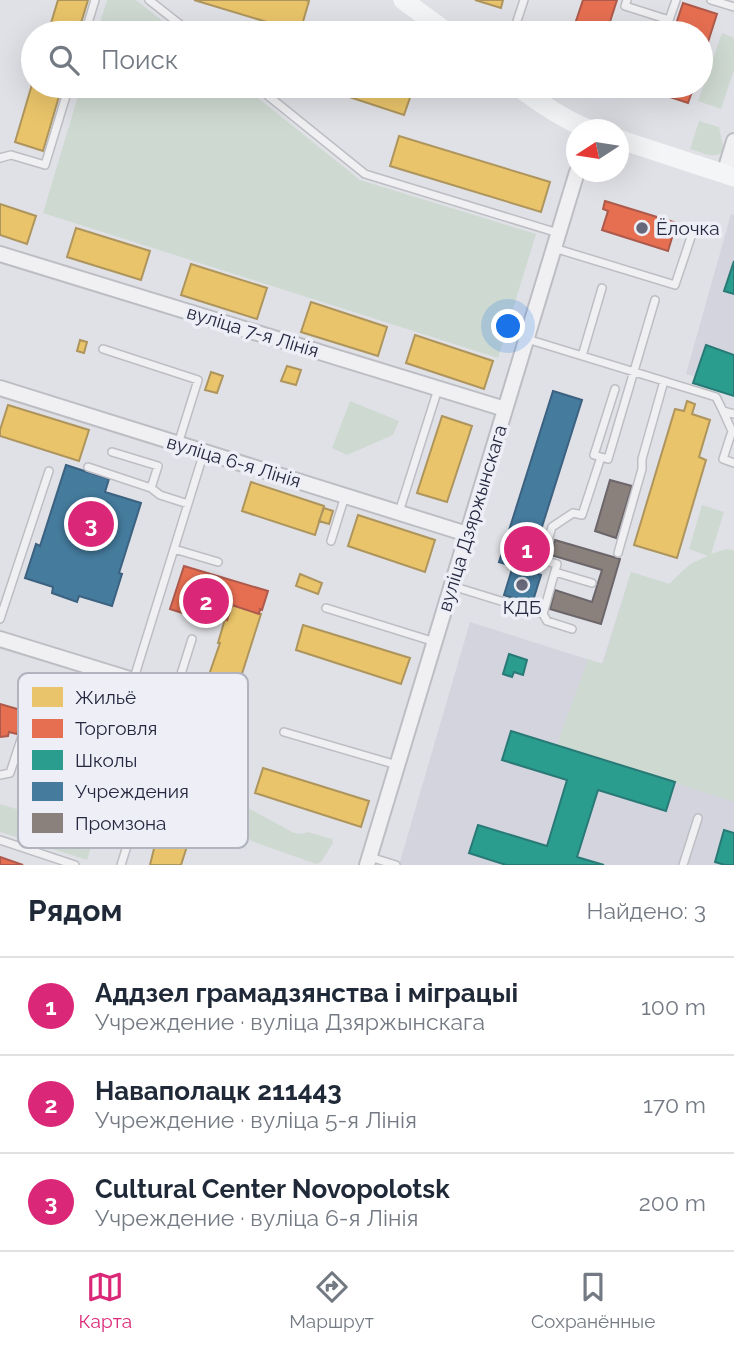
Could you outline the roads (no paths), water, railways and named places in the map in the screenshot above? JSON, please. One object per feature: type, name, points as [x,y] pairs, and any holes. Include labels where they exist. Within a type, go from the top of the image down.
[{"type":"main road","points":[[403,0],[432,21]]},
{"type":"main road","points":[[534,98],[568,119]]},
{"type":"main road","points":[[629,143],[729,175]]},
{"type":"street","points":[[729,175],[734,141]]},
{"type":"street","name":"вуліца Дзяржынскага","points":[[368,861],[574,182]]},
{"type":"street","name":"вуліца 7-я Лінія","points":[[0,254],[505,409]]},
{"type":"street","name":"вуліца 6-я Лінія","points":[[0,388],[467,534]]},
{"type":"street","points":[[0,639],[110,673]]},
{"type":"lane","points":[[89,21],[95,0]]},
{"type":"lane","points":[[149,0],[176,21]]},
{"type":"lane","points":[[517,21],[524,0]]},
{"type":"lane","points":[[627,0],[625,6],[669,20],[676,0]]},
{"type":"lane","points":[[711,0],[734,7]]},
{"type":"lane","points":[[0,158],[11,155],[45,165],[65,98]]},
{"type":"lane","points":[[271,98],[365,174],[558,233]]},
{"type":"lane","points":[[554,248],[675,285],[693,231]]},
{"type":"lane","points":[[582,356],[602,288]]},
{"type":"lane","points":[[615,389],[594,455],[608,459],[655,300]]},
{"type":"lane","points":[[526,338],[716,397],[732,431],[723,459],[734,463]]},
{"type":"lane","points":[[103,349],[198,380],[178,444]]},
{"type":"lane","points":[[618,553],[664,381]]},
{"type":"lane","points":[[398,512],[438,389]]},
{"type":"lane","points":[[723,411],[734,414]]},
{"type":"lane","points":[[112,452],[158,466],[151,488]]},
{"type":"lane","points":[[135,673],[204,452]]},
{"type":"lane","points":[[543,614],[557,564],[542,560],[552,527],[572,513],[582,515],[601,457]]},
{"type":"lane","points":[[88,467],[151,488],[160,495],[188,504]]},
{"type":"lane","points":[[0,619],[49,471]]},
{"type":"lane","points":[[331,541],[345,496]]},
{"type":"lane","points":[[174,549],[218,562]]},
{"type":"lane","points":[[555,572],[592,583]]},
{"type":"lane","points":[[451,586],[543,614],[547,621],[572,629]]},
{"type":"lane","points":[[326,608],[435,642]]},
{"type":"lane","points":[[181,673],[192,639]]},
{"type":"lane","points":[[88,673],[90,667]]},
{"type":"lane","points":[[284,732],[397,765]]},
{"type":"lane","points":[[0,775],[10,773],[18,749]]},
{"type":"lane","points":[[684,865],[698,818]]},
{"type":"lane","points":[[0,840],[18,846]]},
{"type":"lane","points":[[24,848],[75,865]]},
{"type":"lane","points":[[121,865],[126,848]]},
{"type":"lane","points":[[368,861],[396,865]]},
{"type":"place","name":"Ёлочка","points":[[642,228]]},
{"type":"place","name":"Cultural Center Novopolotsk","points":[[91,524]]},
{"type":"place","name":"Аддзел грамадзянства і міграцыі","points":[[527,549]]},
{"type":"place","name":"КДБ","points":[[522,585]]},
{"type":"place","name":"Наваполацк 211443","points":[[206,601]]}]
